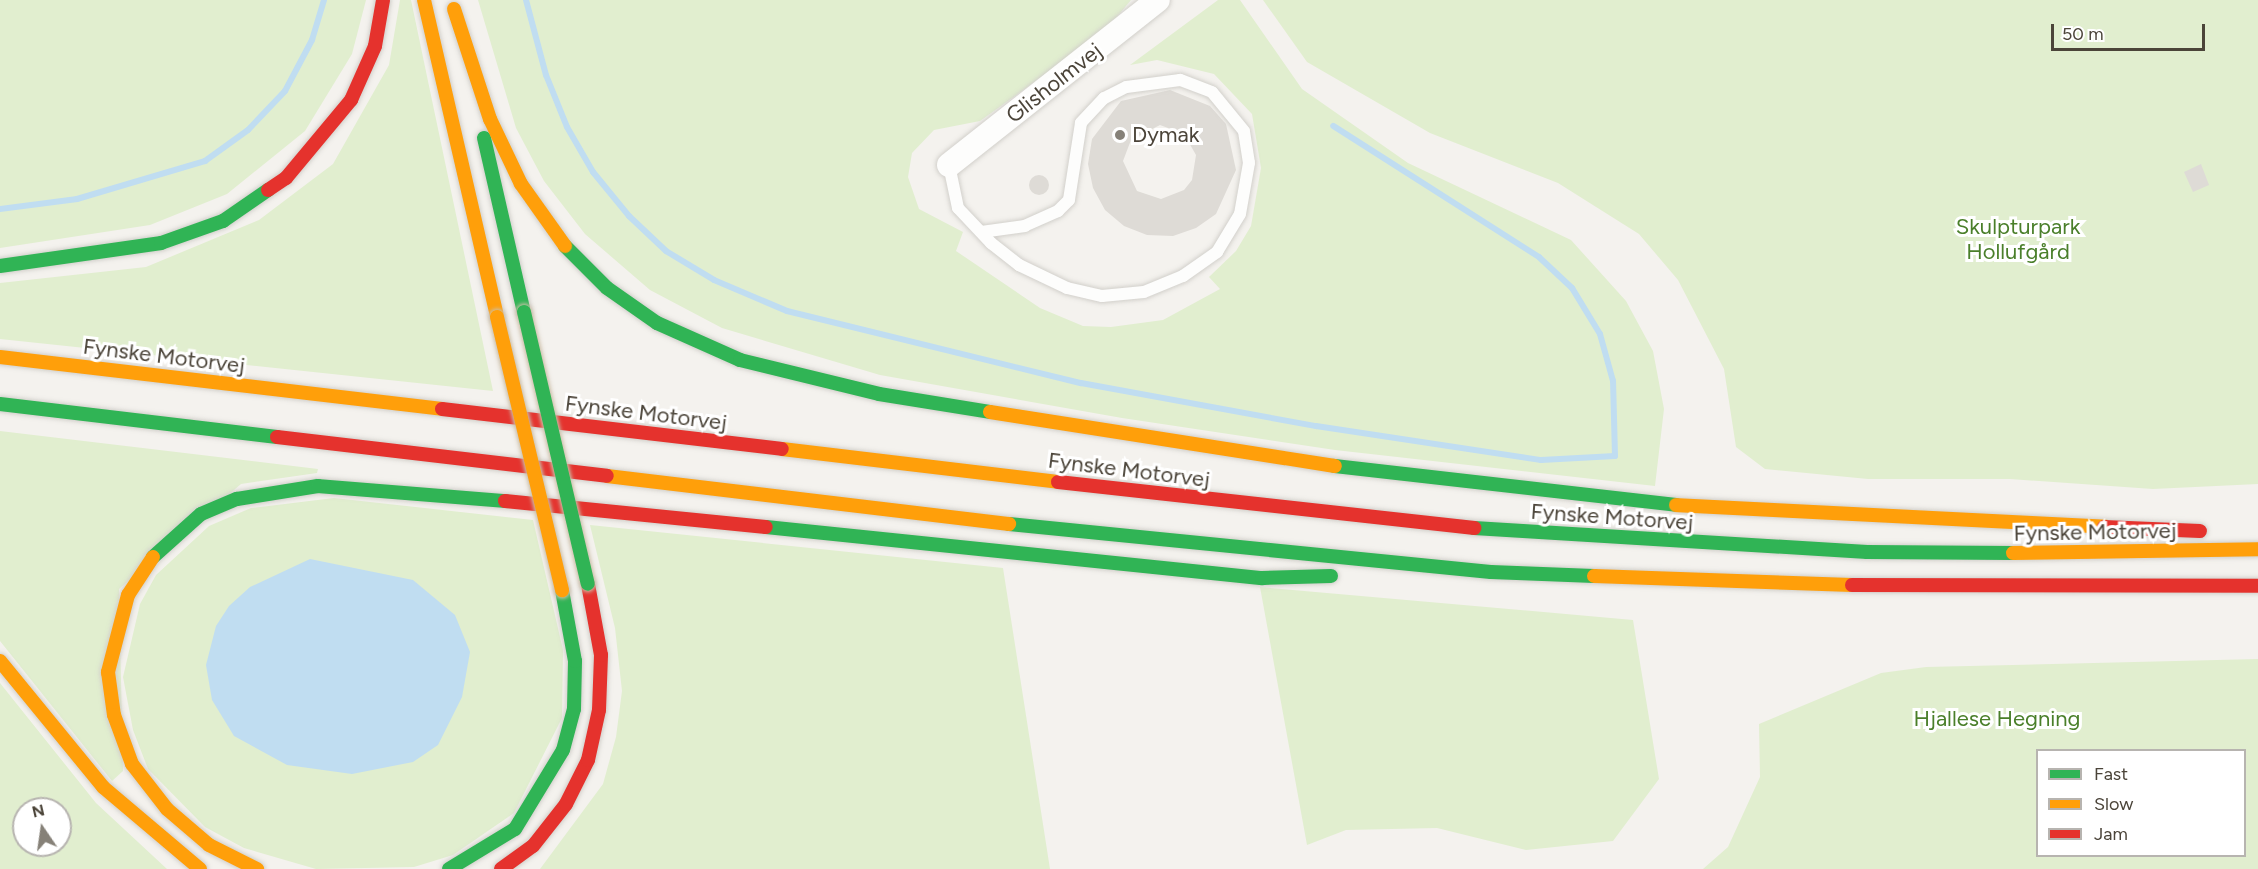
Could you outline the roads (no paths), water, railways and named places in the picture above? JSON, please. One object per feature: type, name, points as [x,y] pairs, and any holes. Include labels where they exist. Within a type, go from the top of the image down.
[{"type":"highway","points":[[0,266],[161,243],[223,221],[286,178],[351,100],[375,46],[384,0]]},
{"type":"highway","points":[[424,0],[562,590],[575,661],[574,709],[563,750],[515,829],[449,869]]},
{"type":"highway","points":[[501,869],[533,846],[566,804],[588,760],[599,710],[601,655],[588,584],[454,9],[490,119],[521,184],[557,238],[607,288],[657,323],[740,360],[879,394],[1280,460],[1705,508],[2214,532]]},
{"type":"highway","name":"Fynske Motorvej","points":[[0,357],[1267,507],[1579,538],[1867,552],[2116,554],[2258,549]]},
{"type":"highway","points":[[0,404],[1156,542],[1491,572],[1960,589],[2258,586]]},
{"type":"highway","points":[[257,869],[201,838],[167,809],[132,764],[114,715],[108,672],[118,625],[146,563],[201,514],[237,500],[318,486],[379,488],[1262,578],[1491,572]]},
{"type":"highway","points":[[2237,533],[2258,534]]},
{"type":"highway","points":[[0,661],[103,787],[200,869]]},
{"type":"street","name":"Glisholmvej","points":[[949,165],[1158,0]]},
{"type":"lane","points":[[949,165],[958,208],[981,232],[1019,265],[1067,288],[1102,296],[1144,292],[1183,276],[1217,252],[1240,214],[1249,163],[1244,131],[1212,92],[1190,84],[1150,80],[1126,87],[1104,98],[1081,123],[1069,200],[1058,212],[1024,226],[981,232]]},
{"type":"water","points":[[310,559],[413,580],[455,615],[470,652],[462,697],[438,745],[413,762],[352,774],[287,765],[234,736],[212,700],[206,665],[216,626],[229,606],[250,587]]},
{"type":"waterway","points":[[0,209],[77,199],[205,161],[248,130],[285,91],[312,40],[324,0]]},
{"type":"waterway","points":[[526,0],[546,75],[567,127],[593,172],[629,216],[666,251],[714,280],[787,311],[1081,383],[1316,426],[1541,460],[1615,456],[1613,381],[1600,334],[1572,288],[1539,257],[1333,126]]},
{"type":"place","name":"Dymak","points":[[1120,135]]},
{"type":"park label","name":"Skulpturpark Hollufgård","points":[[2018,238]]},
{"type":"park label","name":"Hjallese Hegning","points":[[1997,719]]}]
